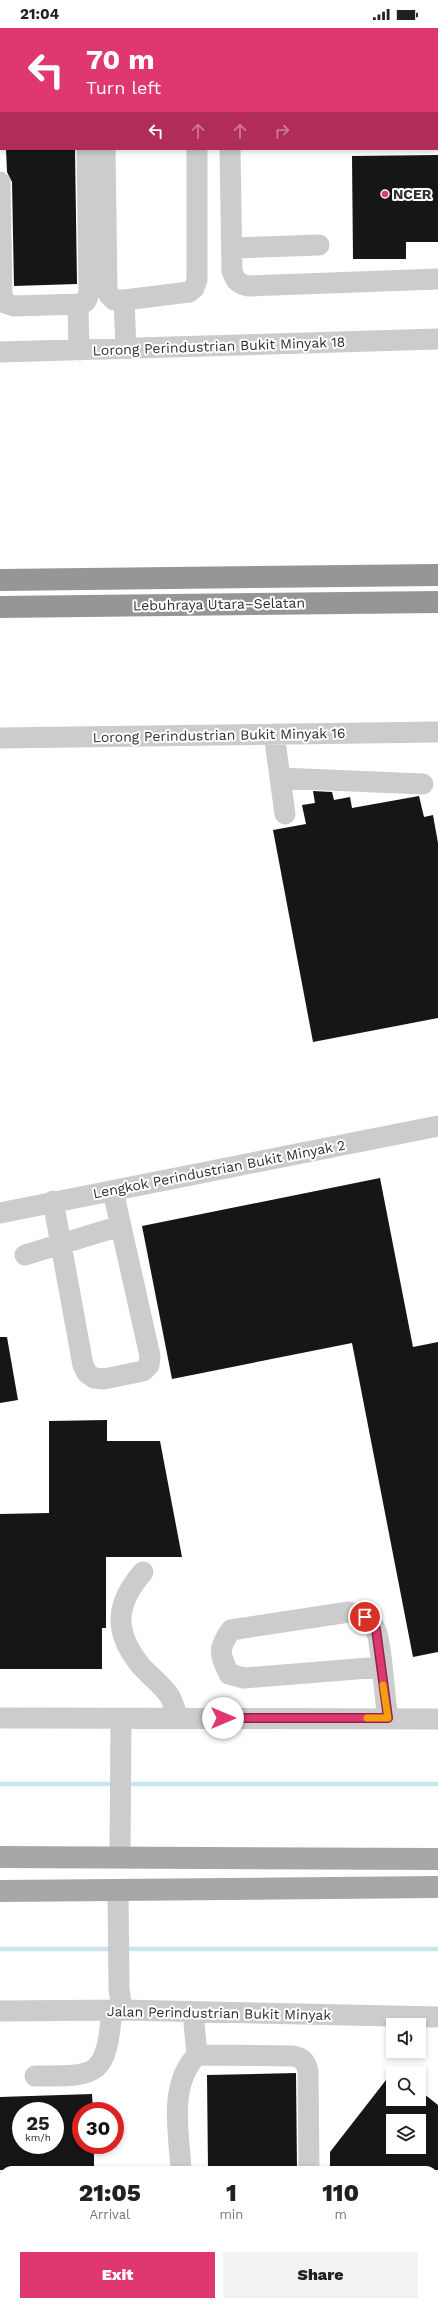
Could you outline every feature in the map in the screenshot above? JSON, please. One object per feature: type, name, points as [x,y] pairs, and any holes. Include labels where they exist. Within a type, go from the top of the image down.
[{"type":"highway","name":"Lebuhraya Utara–Selatan","points":[[0,580],[438,575]]},
{"type":"highway","name":"Lebuhraya Utara–Selatan","points":[[0,607],[438,602]]},
{"type":"main road","points":[[0,1858],[120,1849],[438,1858]]},
{"type":"main road","points":[[0,1891],[119,1900],[438,1887]]},
{"type":"street","points":[[0,182],[3,299],[5,303],[14,306],[78,305],[86,301],[89,293],[87,150]]},
{"type":"street","points":[[105,150],[107,289],[109,295],[114,300],[189,292],[194,288],[197,280],[197,150]]},
{"type":"street","points":[[230,150],[232,271],[234,278],[240,284],[248,286],[438,279]]},
{"type":"street","points":[[232,248],[320,245]]},
{"type":"street","points":[[124,300],[126,348]]},
{"type":"street","points":[[78,305],[79,351]]},
{"type":"street","name":"Lorong Perindustrian Bukit Minyak 18","points":[[0,352],[79,351],[126,348],[438,339]]},
{"type":"street","name":"Lorong Perindustrian Bukit Minyak 16","points":[[0,738],[438,732]]},
{"type":"street","points":[[274,734],[285,814]]},
{"type":"street","points":[[280,778],[423,784]]},
{"type":"street","name":"Lengkok Perindustrian Bukit Minyak 2","points":[[0,1212],[438,1126]]},
{"type":"street","points":[[53,1201],[83,1365],[87,1373],[94,1378],[104,1380],[143,1371],[149,1365],[150,1356],[113,1191]]},
{"type":"street","points":[[25,1255],[120,1226]]},
{"type":"street","points":[[143,1572],[129,1588],[122,1603],[121,1623],[127,1646],[141,1666],[169,1695],[178,1718]]},
{"type":"street","points":[[381,1667],[244,1678],[229,1674],[221,1658],[222,1642],[232,1630],[349,1612],[365,1617],[376,1629],[388,1718]]},
{"type":"street","points":[[0,1718],[121,1726],[178,1718],[438,1718]]},
{"type":"street","points":[[120,1849],[121,1726]]},
{"type":"street","points":[[35,2076],[78,2076],[92,2071],[104,2058],[117,2010],[119,1990],[119,1900]]},
{"type":"street","name":"Jalan Perindustrian Bukit Minyak","points":[[0,2011],[117,2010],[438,2017]]},
{"type":"street","points":[[193,2012],[197,2055]]},
{"type":"street","points":[[181,2166],[178,2093],[187,2065],[197,2055],[293,2056],[301,2058],[306,2063],[308,2071],[309,2166]]},
{"type":"building","points":[[6,150],[75,150],[77,284],[14,286],[12,182],[7,172]]},
{"type":"building","name":"NCER","points":[[438,155],[438,242],[406,242],[406,259],[353,259],[352,156]]},
{"type":"building","points":[[313,791],[332,792],[334,800],[350,797],[352,808],[419,796],[424,817],[433,815],[438,843],[438,1018],[313,1042],[273,830],[306,824],[302,805],[315,803]]},
{"type":"building","points":[[380,1178],[413,1347],[438,1342],[438,1652],[413,1657],[352,1343],[172,1379],[142,1226]]},
{"type":"building","points":[[0,1337],[7,1337],[18,1400],[0,1403]]},
{"type":"building","points":[[107,1420],[107,1441],[160,1441],[182,1557],[106,1557],[106,1628],[102,1628],[102,1669],[0,1669],[0,1514],[49,1513],[49,1421]]},
{"type":"building","points":[[296,2073],[297,2166],[208,2166],[207,2075]]},
{"type":"building","points":[[386,2080],[386,2106],[426,2106],[426,2096],[438,2105],[438,2166],[330,2166],[330,2152]]},
{"type":"building","points":[[92,2094],[92,2102],[72,2102],[72,2154],[94,2154],[94,2166],[0,2166],[0,2097]]},
{"type":"waterway","points":[[0,1784],[116,1784]]},
{"type":"waterway","points":[[126,1784],[438,1784]]},
{"type":"waterway","points":[[0,1949],[114,1949]]},
{"type":"waterway","points":[[124,1949],[438,1949]]},
{"type":"slow traffic","points":[[367,1718],[388,1718],[383,1685]]},
{"type":"place","name":"NCER","points":[[385,194]]},
{"type":"route","points":[[223,1718],[388,1718],[376,1629],[365,1617]]}]
